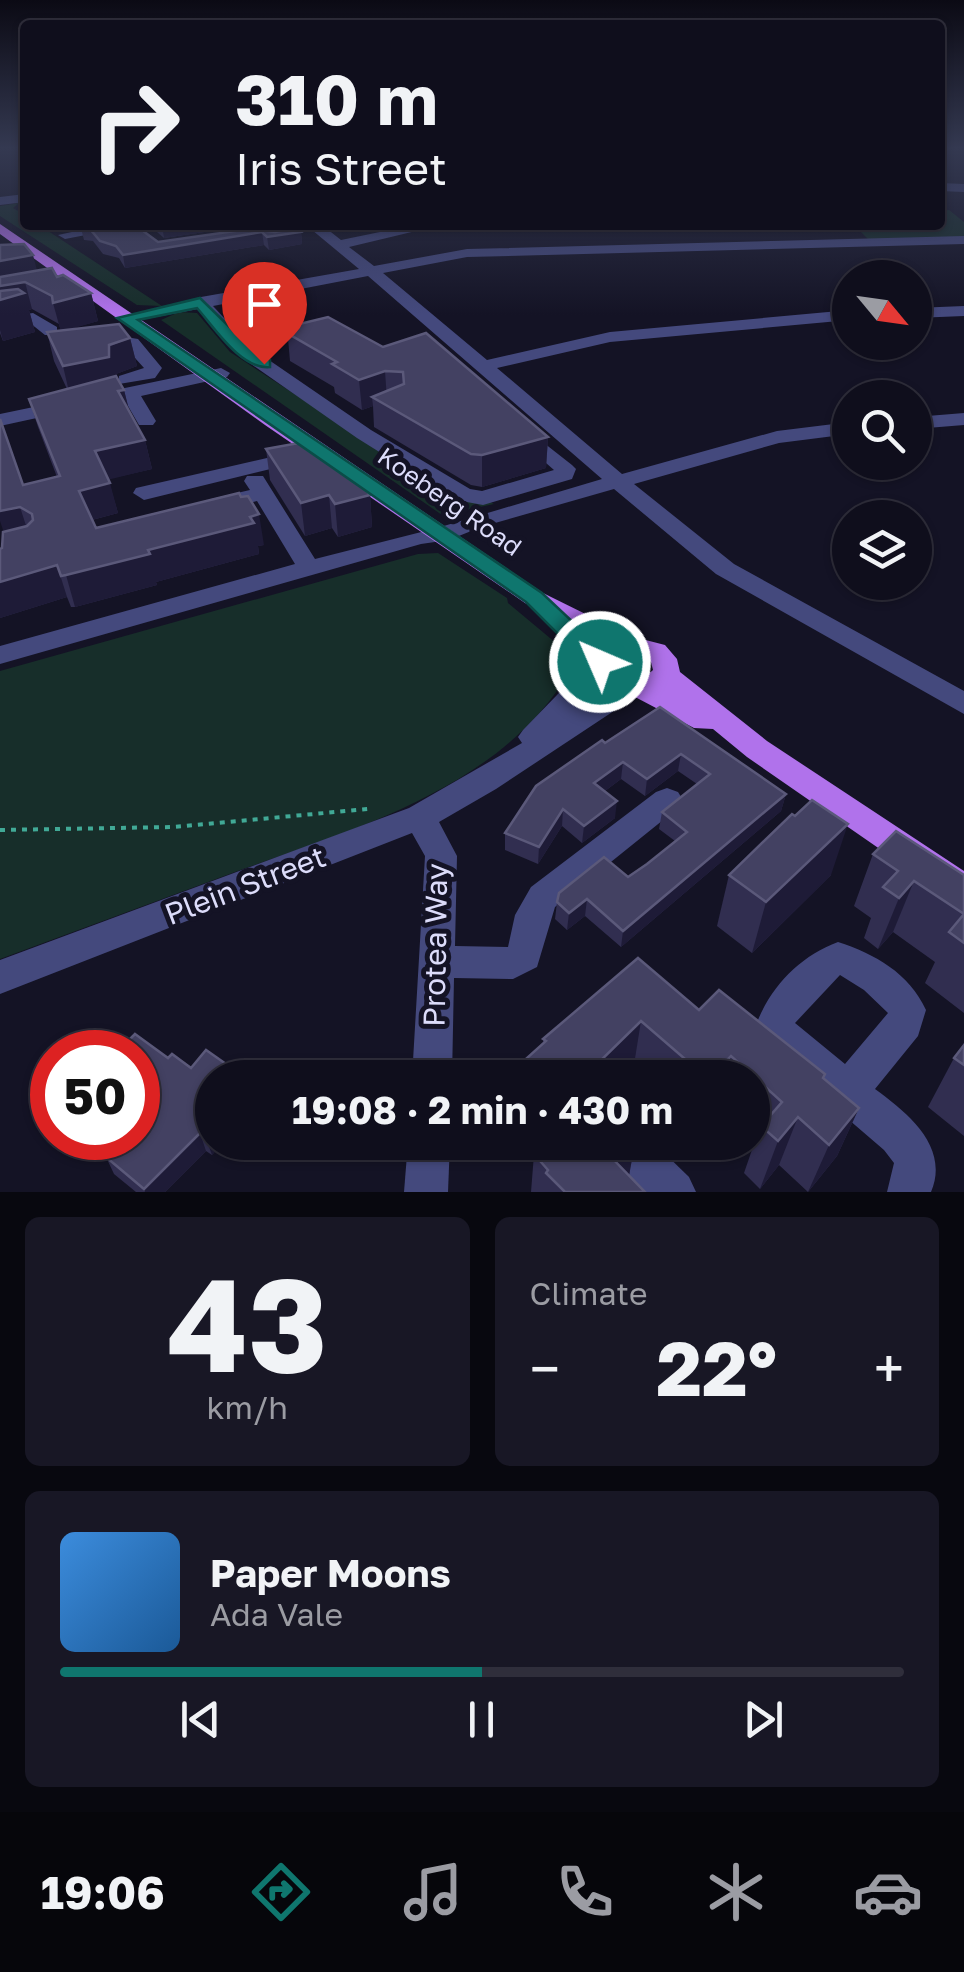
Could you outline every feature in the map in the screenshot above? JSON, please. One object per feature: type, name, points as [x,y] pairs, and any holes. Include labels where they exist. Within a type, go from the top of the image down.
[{"type":"main road","name":"Koeberg Road","points":[[1,228],[312,440],[329,457],[534,598],[626,644],[658,652],[667,666],[645,684],[610,680],[601,663],[534,598]]},
{"type":"main road","points":[[601,663],[611,648],[626,644]]},
{"type":"main road","points":[[645,684],[758,748],[964,889]]},
{"type":"street","points":[[65,235],[117,230]]},
{"type":"street","points":[[312,230],[410,302],[725,570],[964,704]]},
{"type":"street","points":[[337,245],[410,230]]},
{"type":"street","points":[[130,317],[481,252],[964,240]]},
{"type":"street","points":[[16,262],[42,257]]},
{"type":"street","points":[[200,302],[247,353],[350,424],[472,497],[483,498],[564,474],[566,469],[500,413]]},
{"type":"street","points":[[932,312],[964,311]]},
{"type":"street","points":[[482,366],[610,337],[832,317]]},
{"type":"street","points":[[0,323],[33,318],[51,331]]},
{"type":"street","points":[[85,349],[132,343],[154,370],[134,387],[90,389]]},
{"type":"street","points":[[0,420],[134,387],[215,374]]},
{"type":"street","points":[[134,387],[146,421]]},
{"type":"street","points":[[350,424],[380,414]]},
{"type":"street","points":[[932,422],[964,419]]},
{"type":"street","points":[[0,654],[441,534],[616,480],[778,437],[832,430]]},
{"type":"street","points":[[144,493],[280,461]]},
{"type":"street","points":[[248,468],[310,569]]},
{"type":"street","points":[[191,511],[262,493]]},
{"type":"street","name":"Plein Street","points":[[485,781],[575,697],[601,663]]},
{"type":"street","name":"Plein Street","points":[[0,977],[420,817],[645,684]]},
{"type":"street","points":[[437,962],[514,963],[524,956],[532,915],[544,897],[667,800]]},
{"type":"street","name":"Protea Way","points":[[420,817],[442,856],[433,1060]]},
{"type":"street","points":[[847,1092],[912,1152],[918,1174],[909,1192]]},
{"type":"street","points":[[426,1192],[427,1160]]},
{"type":"street","points":[[642,1160],[674,1192]]},
{"type":"path","points":[[0,830],[173,826],[369,809]]},
{"type":"green space","points":[[18,204],[13,208],[20,212],[20,229],[0,216],[0,206]]},
{"type":"green space","points":[[945,210],[964,222],[964,237],[869,240],[859,230],[945,230]]},
{"type":"green space","points":[[22,230],[47,230],[162,306],[137,305]]},
{"type":"green space","points":[[179,312],[197,313],[230,352],[322,412],[494,504],[442,515],[161,320]]},
{"type":"green space","points":[[438,553],[507,598],[508,603],[562,648],[568,674],[539,714],[463,776],[374,821],[0,959],[0,671],[418,554]]},
{"type":"building","points":[[91,230],[142,230],[158,242],[242,230],[301,232],[267,237],[262,232],[123,255],[116,246],[100,241]]},
{"type":"building","points":[[24,244],[33,255],[0,261],[0,245]]},
{"type":"building","points":[[52,268],[57,277],[63,275],[91,293],[53,303],[52,296],[25,282],[0,286],[0,277]]},
{"type":"building","points":[[18,289],[24,293],[0,300],[0,291]]},
{"type":"building","points":[[328,317],[383,347],[426,333],[548,437],[482,455],[471,454],[372,397],[404,384],[403,372],[385,371],[359,380],[332,364],[337,362],[287,333],[287,327]]},
{"type":"building","points":[[119,324],[130,338],[109,345],[109,357],[63,366],[47,332]]},
{"type":"building","points":[[116,376],[124,390],[118,391],[145,440],[95,451],[110,483],[79,491],[96,528],[239,493],[241,497],[248,496],[259,514],[250,517],[254,523],[66,575],[61,576],[57,565],[0,582],[3,532],[27,526],[33,520],[32,514],[20,507],[0,511],[0,419],[23,485],[60,476],[29,399]]},
{"type":"building","points":[[304,442],[320,458],[328,457],[351,478],[356,477],[370,495],[335,504],[329,495],[301,503],[266,449]]},
{"type":"building","points":[[660,707],[786,794],[623,931],[587,899],[569,913],[557,902],[559,893],[604,857],[628,877],[647,864],[687,832],[662,812],[710,774],[681,754],[647,779],[623,762],[594,783],[617,801],[584,826],[563,809],[539,847],[505,833],[536,786],[602,740],[605,743]]},
{"type":"building","points":[[812,800],[848,824],[766,902],[729,875],[792,814],[795,816]]},
{"type":"building","points":[[896,831],[964,875],[964,914],[914,881],[899,898],[883,887],[898,871],[873,854]]},
{"type":"building","points":[[964,914],[964,943],[949,932]]},
{"type":"building","points":[[638,958],[699,1010],[719,990],[825,1074],[823,1078],[859,1108],[829,1145],[798,1117],[778,1141],[770,1134],[770,1116],[782,1102],[770,1091],[770,1060],[735,1060],[731,1056],[727,1060],[686,1060],[641,1021],[601,1060],[525,1060],[546,1041],[543,1039]]},
{"type":"building","points":[[964,1045],[964,1065],[954,1058]]},
{"type":"building","points":[[206,1050],[220,1060],[198,1060]]},
{"type":"building","points":[[160,1052],[168,1058],[172,1054],[191,1068],[195,1063],[195,1138],[144,1189],[110,1160],[160,1160]]},
{"type":"building","points":[[539,1160],[614,1160],[645,1192],[565,1192],[546,1173],[548,1170]]},
{"type":"route","points":[[264,364],[247,353],[200,302],[125,318],[534,598],[600,662]]}]
